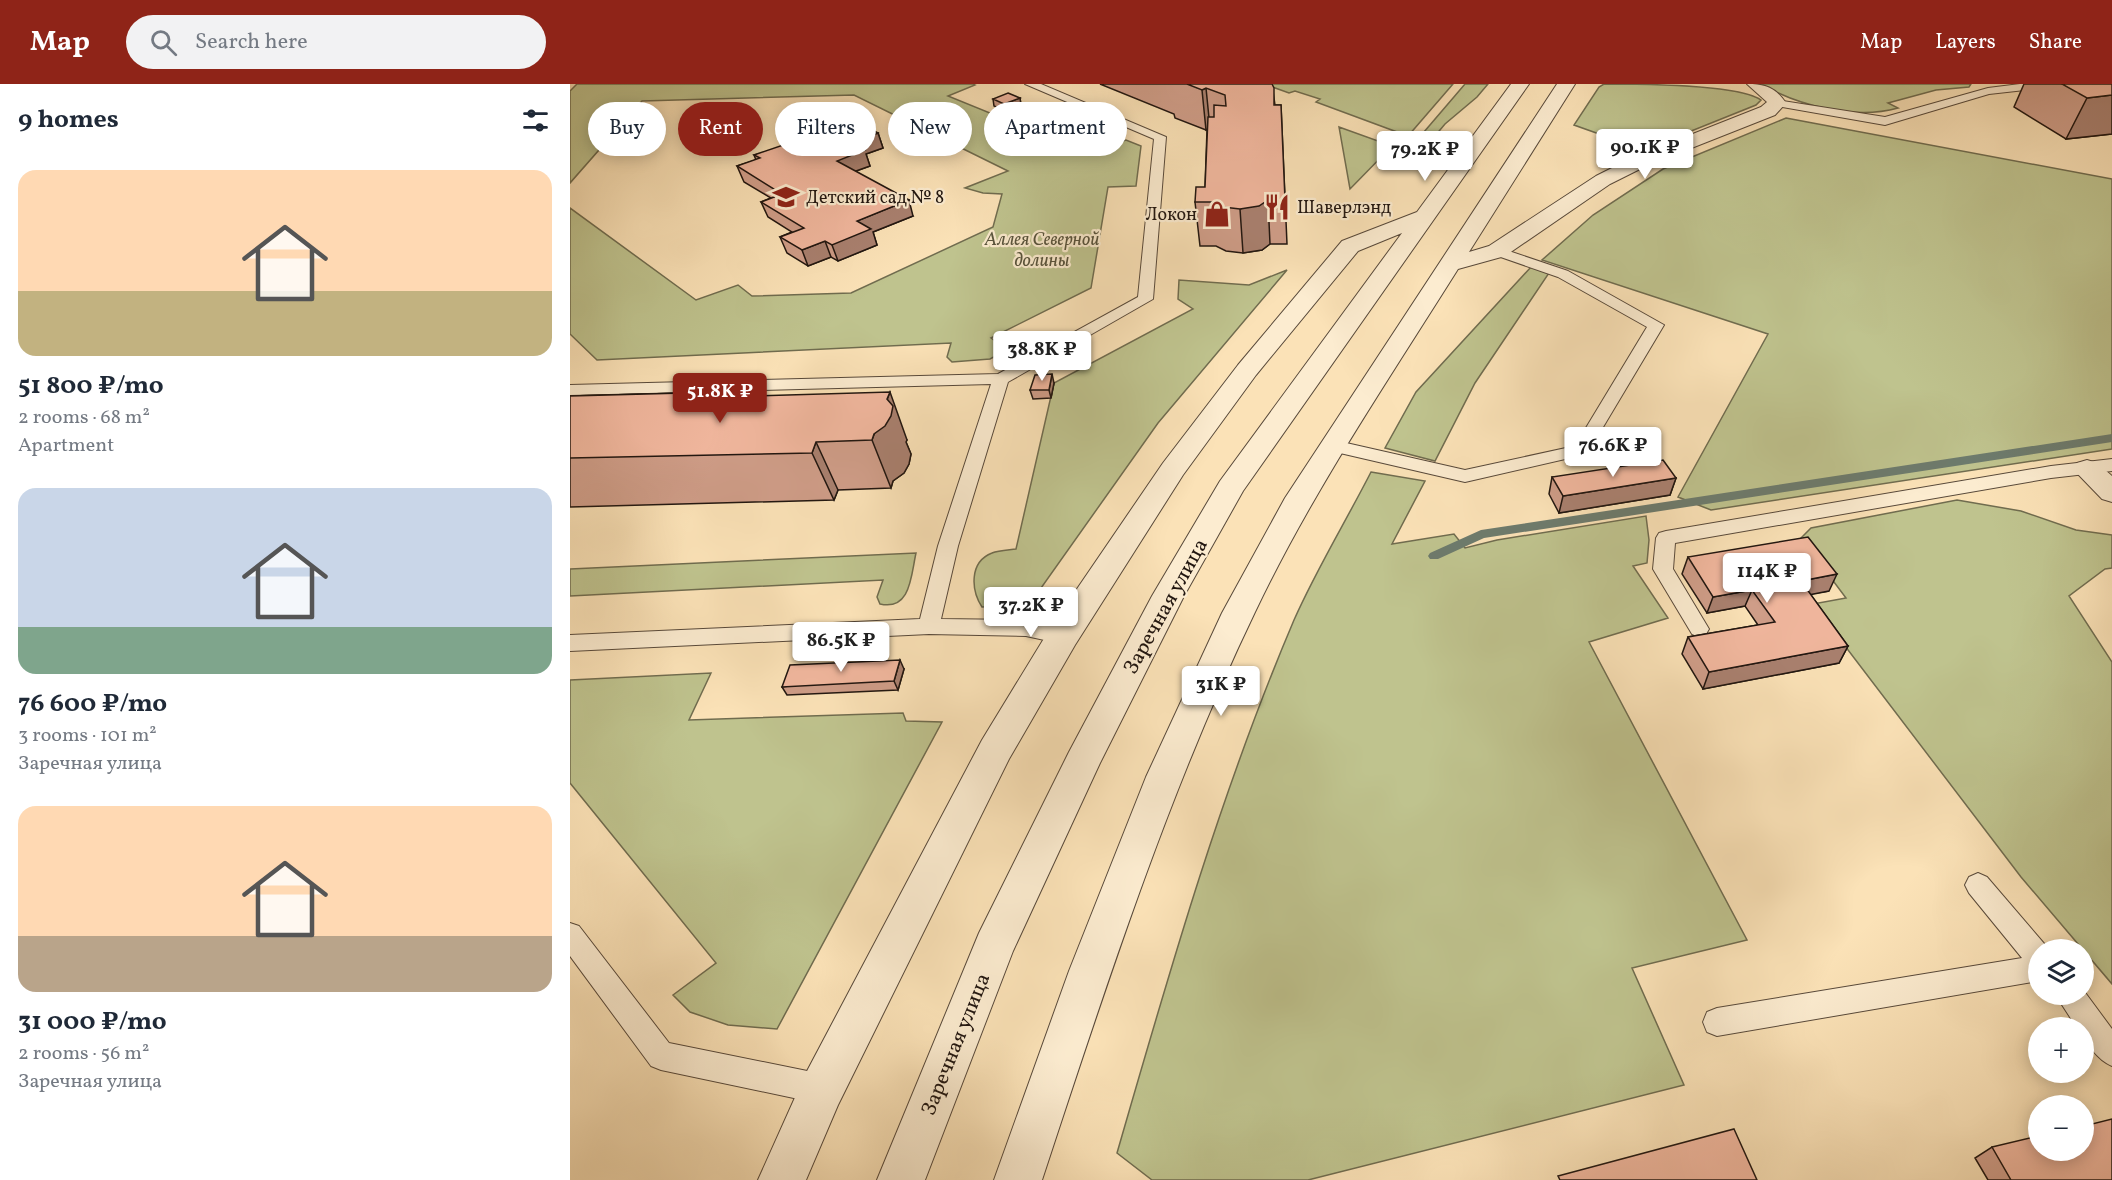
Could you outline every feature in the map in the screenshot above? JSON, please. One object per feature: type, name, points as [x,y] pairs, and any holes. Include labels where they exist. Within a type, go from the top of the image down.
[{"type":"street","name":"Заречная улица","points":[[901,1180],[994,947],[1082,763],[1168,596],[1230,488],[1520,84]]},
{"type":"street","points":[[1018,1180],[1090,971],[1165,777],[1239,613],[1295,505],[1566,84]]},
{"type":"street","points":[[1448,265],[1497,251],[1603,180],[1639,162],[1768,111],[1778,103],[1773,97],[1751,86]]},
{"type":"street","points":[[782,1180],[822,1089],[995,750],[1063,636],[1173,469],[1247,370],[1350,246],[1423,217]]},
{"type":"street","points":[[2099,467],[2112,492]]},
{"type":"lane","points":[[570,390],[1001,379],[1145,299],[1160,137],[1031,84]]},
{"type":"lane","points":[[1778,103],[1884,121],[1988,91],[2051,84]]},
{"type":"lane","points":[[1333,446],[1465,476],[1581,450],[1656,325],[1563,274],[1497,251]]},
{"type":"lane","points":[[929,626],[948,546],[1001,379]]},
{"type":"lane","points":[[1699,629],[1663,569],[1666,538],[2050,472],[2099,467]]},
{"type":"lane","points":[[570,643],[929,626],[1026,628],[1063,636]]},
{"type":"lane","points":[[1978,885],[2028,944]]},
{"type":"lane","points":[[570,935],[661,1056],[822,1089]]},
{"type":"lane","points":[[1717,1022],[2028,970]]},
{"type":"lane","points":[[2077,1005],[2112,1052]]},
{"type":"green space","name":"Аллея Северной долины","points":[[577,84],[975,85],[948,96],[963,102],[888,102],[888,112],[876,106],[876,102],[868,102],[854,95],[588,102],[588,156],[594,156],[570,183],[570,91]]},
{"type":"green space","points":[[1264,84],[1453,84],[1408,136],[1316,102],[1320,99],[1295,91],[1289,93]]},
{"type":"green space","points":[[1465,84],[1488,84],[1477,97],[1445,124],[1429,143],[1418,139]]},
{"type":"green space","points":[[1604,84],[1710,88],[1749,95],[1761,100],[1756,105],[1644,150],[1574,125],[1599,87]]},
{"type":"green space","points":[[1761,84],[1971,84],[1969,87],[1936,90],[1888,103],[1898,108],[1864,112],[1828,109],[1792,99]]},
{"type":"green space","name":"Аллея Северной долины","points":[[972,106],[984,111],[984,156],[1127,156],[1127,140],[1141,146],[1136,186],[1108,187],[1091,288],[991,338],[1007,350],[990,359],[952,362],[947,357],[951,343],[597,360],[570,334],[570,208],[696,300],[738,285],[752,296],[851,293],[993,227],[1002,194],[983,193],[965,188],[1008,171],[972,153]]},
{"type":"green space","points":[[1786,118],[2112,179],[2112,449],[1711,510],[1678,497],[1768,334],[1542,260],[1593,215],[1663,169]]},
{"type":"green space","points":[[1339,127],[1392,146],[1350,189]]},
{"type":"green space","points":[[1531,267],[1549,273],[1475,383],[1435,461],[1385,448],[1416,392]]},
{"type":"green space","points":[[1287,270],[1158,423],[1029,605],[982,607],[974,585],[976,570],[979,563],[992,553],[1016,549],[1054,383],[1193,309],[1178,299],[1179,280],[1249,285]]},
{"type":"green space","points":[[1371,472],[1425,481],[1392,544],[1454,534],[1465,548],[1497,540],[1646,516],[1649,540],[1647,563],[1633,566],[1668,618],[1589,642],[1747,940],[1632,968],[1684,1085],[1308,1180],[1152,1180],[1117,1153],[1176,951],[1219,818],[1267,685],[1294,620],[1321,564]]},
{"type":"green space","points":[[1957,500],[2021,511],[2076,530],[2112,535],[2112,568],[2105,569],[2069,596],[2112,662],[2112,984],[2094,963],[2094,939],[2074,939],[2021,877],[1813,604],[1846,598],[1801,538],[1811,528]]},
{"type":"green space","points":[[916,553],[911,581],[904,597],[890,605],[880,604],[877,597],[883,580],[570,596],[570,569]]},
{"type":"green space","points":[[711,673],[689,720],[903,713],[906,721],[942,722],[777,1029],[728,1025],[690,1012],[673,995],[716,963],[570,783],[570,680]]},
{"type":"building","points":[[1187,84],[1272,84],[1274,105],[1281,105],[1285,200],[1268,200],[1259,206],[1240,209],[1223,207],[1212,202],[1195,202],[1196,187],[1205,187],[1208,117],[1214,117],[1214,105],[1226,106],[1225,95]]},
{"type":"building","points":[[2062,84],[2112,84],[2112,95],[2087,98]]},
{"type":"building","points":[[1008,93],[1020,98],[1009,102],[993,99]]},
{"type":"building","points":[[775,148],[775,156],[850,156],[837,161],[909,200],[857,221],[871,229],[832,245],[825,241],[802,250],[780,237],[804,228],[761,202],[782,194],[737,166],[760,158],[756,156],[763,156],[763,152]]},
{"type":"building","points":[[1052,374],[1049,390],[1030,390],[1035,375]]},
{"type":"building","points":[[890,392],[887,399],[893,406],[891,416],[885,426],[874,434],[872,440],[816,442],[812,453],[570,458],[570,396],[684,393],[681,398]]},
{"type":"building","points":[[1663,460],[1676,478],[1563,496],[1552,477]]},
{"type":"building","points":[[1808,537],[1837,574],[1801,581],[1848,646],[1709,672],[1688,637],[1775,622],[1752,590],[1713,597],[1688,557]]},
{"type":"building","points":[[900,660],[894,681],[782,687],[790,665]]},
{"type":"building","points":[[2112,1119],[2112,1180],[2011,1180],[1992,1147],[2028,1138],[2028,1161],[2094,1161],[2094,1124]]},
{"type":"building","points":[[1734,1129],[1757,1180],[1560,1180],[1558,1176]]},
{"type":"waterway","points":[[1434,556],[1481,534],[2112,438]]},
{"type":"place","name":"Детский сад № 8","points":[[786,197]]},
{"type":"place","name":"Шаверлэнд","points":[[1277,207]]},
{"type":"place","name":"Локон","points":[[1217,214]]}]
